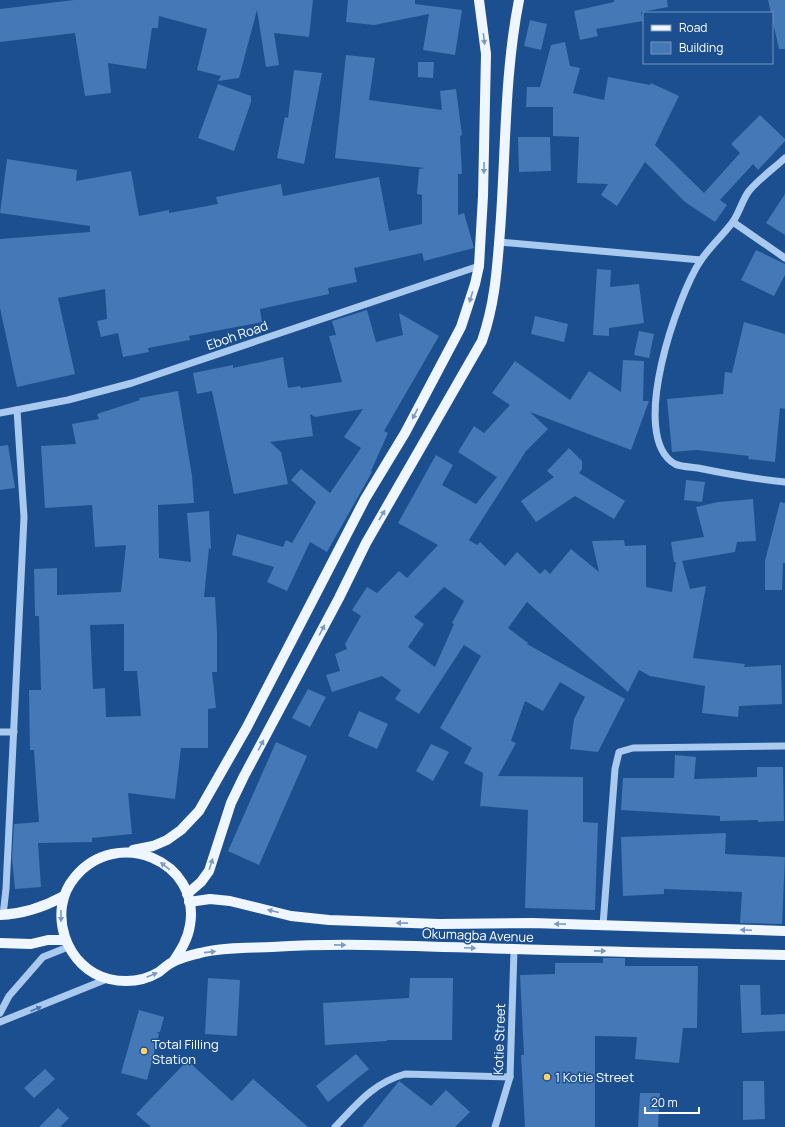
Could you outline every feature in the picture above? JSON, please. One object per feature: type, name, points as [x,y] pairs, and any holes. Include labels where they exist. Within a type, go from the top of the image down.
[{"type":"main road","points":[[125,852],[141,853],[169,868],[180,880],[188,898],[191,923],[185,944],[173,962],[158,972],[142,979],[124,981],[107,979],[87,968],[78,960],[67,944],[61,926],[61,911],[64,896],[73,878],[87,864],[105,855],[152,846],[167,840],[182,830],[199,811],[247,727],[365,499],[405,433],[460,327],[475,284],[479,266],[483,196],[486,54],[479,0]]},
{"type":"main road","points":[[188,898],[202,882],[209,870],[231,803],[339,598],[366,543],[482,341],[490,318],[495,295],[509,62],[519,0]]},
{"type":"main road","points":[[1,915],[30,910],[64,896]]},
{"type":"main road","name":"Okumagba Avenue","points":[[188,898],[230,901],[291,916],[329,920],[603,925],[785,931]]},
{"type":"main road","points":[[2,943],[31,944],[48,940],[67,944]]},
{"type":"main road","name":"Okumagba Avenue","points":[[173,962],[202,952],[314,945],[785,955]]},
{"type":"street","points":[[785,158],[749,192],[733,222],[701,260],[681,299],[664,350],[658,377],[655,406],[656,432],[661,450],[675,464],[744,478],[785,482]]},
{"type":"street","points":[[733,222],[785,258]]},
{"type":"street","points":[[499,242],[701,260]]},
{"type":"street","name":"Eboh Road","points":[[0,413],[68,400],[132,383],[479,266]]},
{"type":"street","points":[[1,915],[6,889],[24,517],[17,410]]},
{"type":"street","points":[[0,732],[14,732]]},
{"type":"street","points":[[603,925],[614,769],[619,752],[633,748],[785,746]]},
{"type":"street","points":[[0,1013],[9,996],[43,957],[67,944]]},
{"type":"street","name":"Kotie Street","points":[[495,1127],[510,1077],[514,950]]},
{"type":"street","points":[[0,1022],[107,979]]},
{"type":"street","points":[[335,1127],[372,1088],[389,1078],[405,1074],[510,1077]]},
{"type":"building","points":[[74,0],[313,0],[309,37],[274,33],[279,65],[266,67],[257,10],[239,78],[218,81],[221,76],[197,70],[207,29],[159,16],[158,28],[152,28],[146,69],[108,63],[111,93],[85,96],[75,33],[0,42],[0,9]]},
{"type":"building","points":[[348,0],[415,0],[415,4],[462,10],[455,55],[423,50],[429,14],[374,25],[346,22]]},
{"type":"building","points":[[614,0],[667,0],[668,7],[641,12],[643,21],[596,29],[598,36],[580,40],[574,11],[614,2]]},
{"type":"building","points":[[768,0],[785,0],[785,49],[779,49],[773,22],[773,12],[771,12]]},
{"type":"building","points":[[530,20],[547,24],[541,50],[524,46]]},
{"type":"building","points":[[565,42],[570,66],[580,68],[573,93],[604,100],[608,77],[650,85],[651,83],[679,96],[655,145],[704,193],[740,153],[731,144],[760,115],[785,139],[785,141],[758,170],[753,164],[720,200],[727,205],[715,222],[685,202],[645,162],[617,206],[601,195],[608,184],[577,183],[579,137],[553,136],[553,107],[526,107],[527,87],[540,87],[551,45]]},
{"type":"building","points":[[346,55],[375,58],[369,100],[442,110],[440,91],[456,89],[462,135],[460,136],[462,174],[458,174],[458,215],[464,213],[474,248],[424,261],[422,253],[354,268],[357,282],[328,288],[329,294],[260,309],[262,322],[189,336],[190,340],[148,348],[149,352],[123,357],[118,333],[101,337],[97,321],[107,319],[105,289],[58,298],[75,374],[17,387],[0,308],[0,239],[90,232],[90,226],[0,213],[7,159],[77,170],[76,181],[131,171],[139,216],[169,210],[169,213],[218,204],[216,197],[281,184],[283,196],[379,177],[389,231],[422,224],[422,195],[417,194],[419,169],[425,168],[335,158]]},
{"type":"building","points":[[418,62],[434,62],[433,78],[418,77]]},
{"type":"building","points":[[294,70],[322,73],[304,164],[277,158],[285,117],[288,118]]},
{"type":"building","points":[[218,84],[251,96],[251,102],[234,151],[198,138]]},
{"type":"building","points":[[518,137],[550,137],[551,171],[519,172]]},
{"type":"building","points":[[785,194],[785,235],[766,223]]},
{"type":"building","points":[[756,250],[785,264],[785,275],[774,296],[741,280]]},
{"type":"building","points":[[597,269],[611,270],[610,287],[639,284],[644,323],[609,328],[609,336],[593,335]]},
{"type":"building","points":[[367,310],[376,342],[403,335],[399,313],[439,336],[384,431],[388,433],[371,471],[372,472],[327,552],[310,542],[287,591],[267,582],[274,567],[232,555],[237,534],[283,547],[286,540],[292,543],[316,502],[291,480],[301,469],[330,493],[361,448],[344,437],[363,409],[315,417],[310,414],[313,436],[270,442],[281,452],[288,484],[234,494],[212,391],[197,394],[193,373],[233,365],[233,368],[283,357],[288,388],[300,386],[301,388],[342,382],[329,336],[336,335],[332,321]]},
{"type":"building","points":[[535,316],[568,324],[564,342],[531,334]]},
{"type":"building","points":[[744,322],[785,334],[785,409],[780,408],[775,462],[748,459],[749,456],[697,450],[672,452],[667,399],[723,394],[725,372],[732,373]]},
{"type":"building","points":[[639,331],[654,334],[649,358],[634,355]]},
{"type":"building","points":[[623,360],[644,361],[643,401],[649,401],[631,450],[530,412],[548,429],[526,451],[469,540],[477,545],[480,542],[505,566],[517,552],[540,574],[545,569],[550,574],[571,549],[599,572],[592,541],[624,540],[625,546],[646,545],[646,587],[672,592],[676,562],[674,562],[671,542],[704,537],[696,507],[718,502],[753,499],[756,541],[737,542],[735,552],[682,561],[690,589],[706,586],[693,658],[745,664],[744,667],[781,665],[782,704],[739,706],[738,717],[702,713],[705,686],[650,676],[639,670],[628,692],[527,602],[508,628],[528,643],[527,644],[625,699],[598,752],[570,749],[574,719],[585,697],[560,682],[543,711],[525,701],[511,741],[516,743],[498,776],[583,777],[583,822],[598,823],[595,910],[525,908],[528,810],[481,806],[480,808],[483,773],[464,763],[472,748],[440,728],[481,656],[464,645],[419,714],[395,699],[401,690],[382,676],[332,692],[326,675],[340,671],[335,654],[347,649],[345,644],[361,616],[352,610],[367,587],[377,593],[399,571],[407,578],[438,545],[398,523],[436,455],[453,465],[442,485],[476,504],[497,477],[458,452],[474,426],[484,433],[510,405],[492,393],[515,361],[570,400],[589,371],[621,392]],"holes":[[[444,587],[464,601],[452,623],[454,624],[435,667],[408,647],[424,624],[414,617]]]},
{"type":"building","points":[[178,391],[192,476],[194,503],[158,505],[159,558],[191,562],[187,513],[209,511],[211,549],[209,548],[204,597],[215,597],[217,672],[212,672],[216,708],[208,709],[208,748],[181,748],[175,799],[128,793],[132,834],[92,838],[92,842],[38,843],[41,887],[15,889],[12,858],[14,824],[39,822],[34,750],[30,750],[29,690],[41,690],[39,616],[35,616],[34,569],[57,568],[57,595],[121,592],[126,545],[95,547],[92,505],[45,508],[41,446],[76,444],[72,424],[99,419],[97,414],[140,400],[139,398]],"holes":[[[124,624],[124,671],[137,671],[141,716],[106,717],[105,688],[93,689],[90,625]]]},
{"type":"building","points":[[8,445],[15,488],[0,490],[0,446]]},
{"type":"building","points":[[569,448],[582,461],[582,469],[579,473],[625,501],[614,519],[575,496],[536,522],[521,501],[554,477],[547,471]]},
{"type":"building","points":[[686,480],[705,482],[702,502],[684,500]]},
{"type":"building","points":[[780,502],[785,503],[785,563],[783,563],[782,590],[765,590],[765,561]]},
{"type":"building","points":[[308,689],[326,697],[310,727],[292,718]]},
{"type":"building","points":[[359,711],[388,724],[377,749],[348,736]]},
{"type":"building","points":[[276,742],[307,756],[259,865],[228,851]]},
{"type":"building","points":[[431,744],[449,752],[433,781],[416,771]]},
{"type":"building","points":[[675,755],[696,757],[694,779],[757,777],[757,767],[783,767],[784,821],[720,821],[720,816],[621,810],[623,778],[674,778]]},
{"type":"building","points":[[726,833],[725,854],[785,857],[782,924],[740,923],[742,892],[664,889],[664,894],[623,896],[621,837]]},
{"type":"building","points":[[603,958],[625,958],[625,966],[698,966],[697,1028],[683,1028],[679,1063],[635,1059],[637,1037],[595,1036],[595,1127],[525,1127],[521,1055],[524,1055],[520,975],[555,974],[555,963],[603,963]]},
{"type":"building","points":[[208,978],[240,980],[237,1036],[205,1034]]},
{"type":"building","points":[[410,978],[453,978],[452,1040],[387,1040],[325,1045],[323,1003],[409,998]]},
{"type":"building","points":[[740,985],[760,985],[761,1015],[785,1014],[785,1031],[742,1033]]},
{"type":"building","points":[[139,1010],[164,1017],[160,1032],[157,1032],[159,1034],[147,1080],[121,1073]]},
{"type":"building","points":[[356,1054],[369,1069],[328,1102],[316,1086]]},
{"type":"building","points":[[185,1063],[190,1063],[232,1101],[253,1079],[308,1127],[151,1127],[136,1114]]},
{"type":"building","points":[[45,1069],[55,1079],[34,1098],[24,1088]]},
{"type":"building","points":[[399,1081],[431,1106],[446,1090],[470,1112],[455,1127],[362,1127]]},
{"type":"building","points":[[743,1081],[764,1081],[765,1119],[743,1120]]},
{"type":"building","points":[[640,1093],[660,1093],[658,1127],[638,1127]]},
{"type":"building","points":[[58,1108],[69,1118],[60,1127],[39,1127]]},
{"type":"place","name":"Total Filling Station","points":[[144,1051]]},
{"type":"place","name":"1 Kotie Street","points":[[547,1077]]}]
